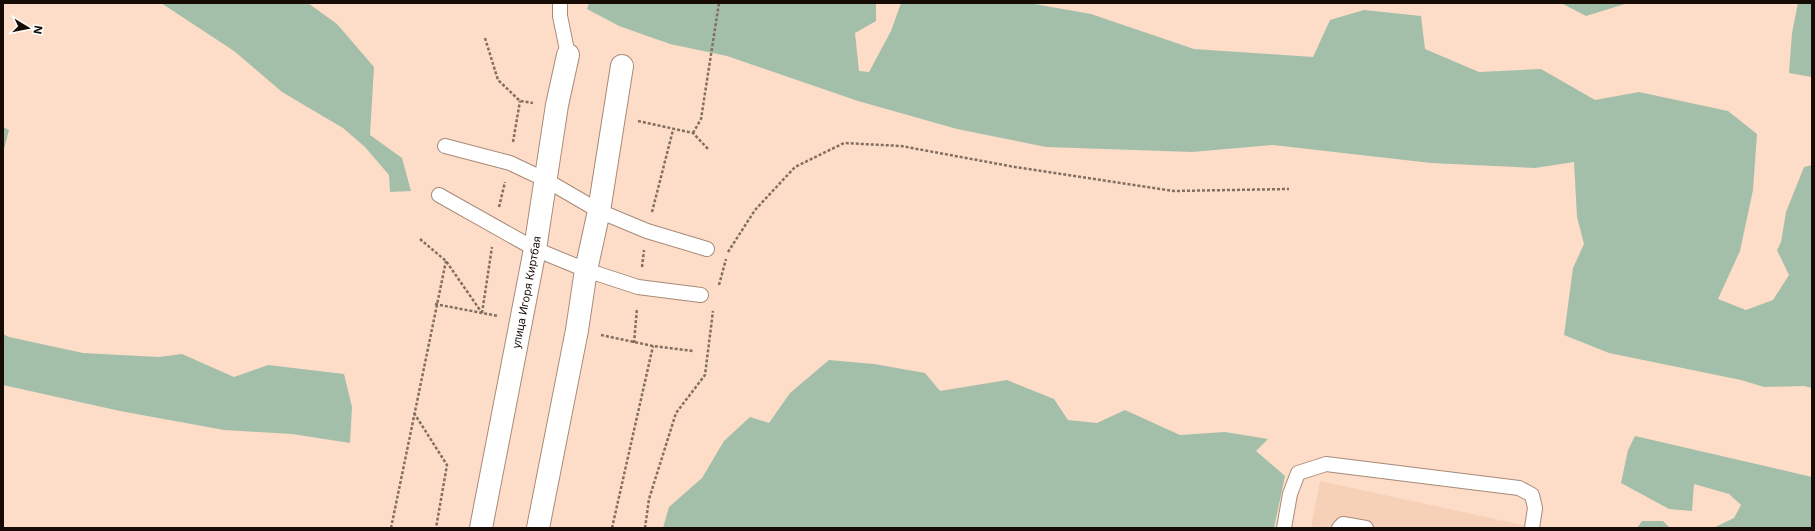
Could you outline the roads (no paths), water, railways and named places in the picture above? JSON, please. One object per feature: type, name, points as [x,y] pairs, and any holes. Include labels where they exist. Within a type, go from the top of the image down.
[{"type":"street","name":"улица Игоря Киртбая","points":[[481,528],[535,249],[557,105],[568,55]]},
{"type":"street","points":[[538,528],[586,270],[599,211],[622,66]]},
{"type":"lane","points":[[560,3],[560,16],[568,55]]},
{"type":"lane","points":[[445,146],[510,163],[546,180],[599,211],[647,231],[707,249]]},
{"type":"lane","points":[[439,195],[535,249],[586,270],[638,287],[701,295]]},
{"type":"lane","points":[[1284,528],[1290,494],[1298,473],[1326,464],[1519,488],[1532,496],[1535,508],[1532,528]]},
{"type":"lane","points":[[1340,528],[1343,524],[1366,528]]}]
